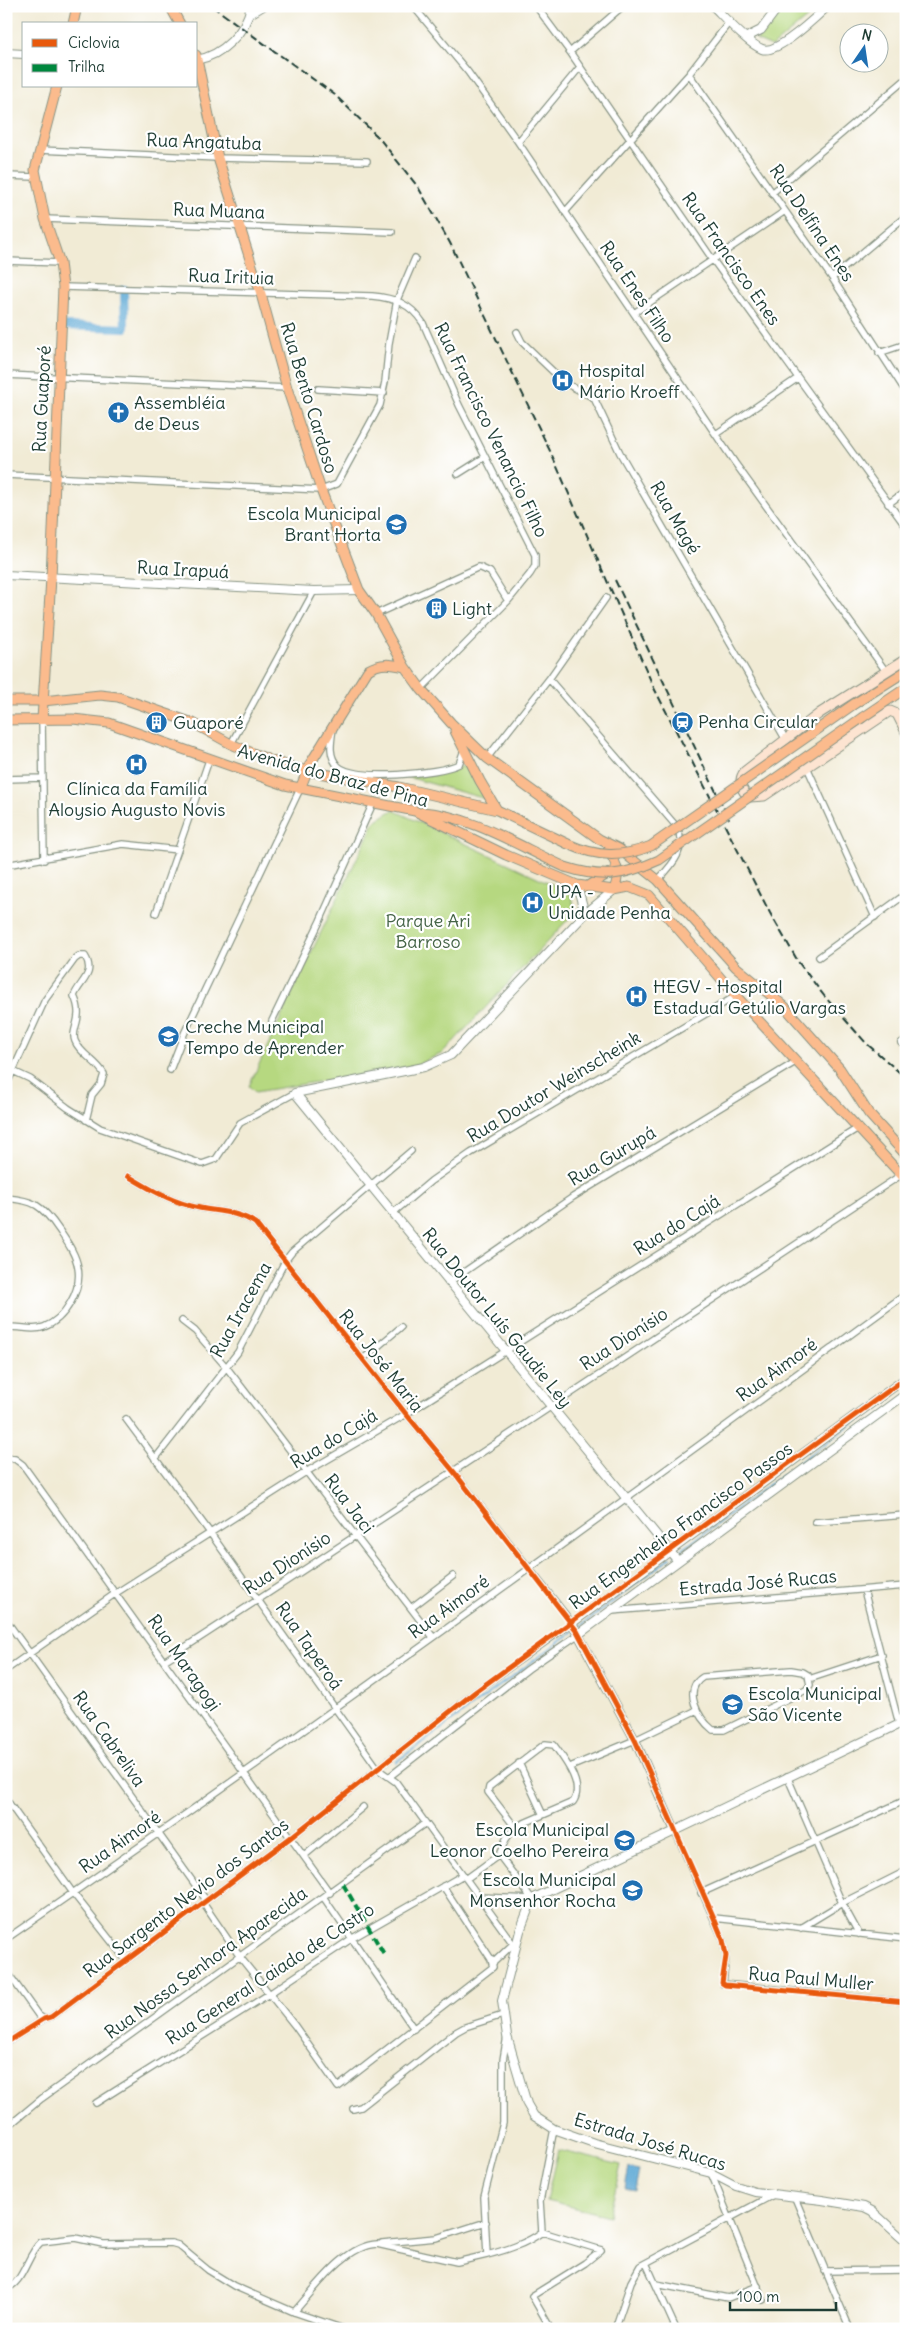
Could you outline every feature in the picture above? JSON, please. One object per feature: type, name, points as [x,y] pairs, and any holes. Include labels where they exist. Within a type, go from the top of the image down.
[{"type":"main road","points":[[73,22],[77,6]]},
{"type":"main road","points":[[170,6],[179,22]]},
{"type":"main road","name":"Rua Bento Cardoso","points":[[198,63],[218,158],[238,226],[261,294],[288,388],[322,490],[359,590],[376,614],[405,667],[421,689],[451,723]]},
{"type":"main road","name":"Rua Guaporé","points":[[42,720],[51,578],[63,287],[60,263],[45,219],[36,177],[39,150],[56,88]]},
{"type":"main road","points":[[906,659],[885,670],[786,740],[742,775],[740,783],[744,793],[750,797],[764,796],[890,711],[897,714],[906,732]]},
{"type":"main road","points":[[300,788],[307,771],[368,670],[376,665],[389,663],[405,667]]},
{"type":"main road","name":"Avenida do Braz de Pina","points":[[6,701],[43,701],[100,695],[118,696],[193,723],[232,744],[272,761],[307,771],[406,788],[497,810],[568,844],[596,854],[618,856],[651,846],[808,739],[854,704],[906,671]]},
{"type":"main road","points":[[415,811],[444,814],[472,822],[565,867],[596,875],[613,875],[633,871],[659,860],[906,688]]},
{"type":"main road","name":"Avenida do Braz de Pina","points":[[6,720],[82,719],[109,723],[210,760],[300,788],[374,801],[415,811],[506,855],[581,886],[614,890],[634,887],[649,895],[736,996],[904,1178]]},
{"type":"main road","points":[[451,723],[487,758],[599,839],[619,849],[658,880],[736,967],[784,1006],[840,1068],[869,1114],[906,1155]]},
{"type":"main road","points":[[451,723],[497,810]]},
{"type":"main road","points":[[599,839],[616,861],[618,876],[614,890]]},
{"type":"main road","points":[[581,886],[610,873],[616,861]]},
{"type":"street","points":[[198,58],[219,52],[229,44],[251,10],[263,6]]},
{"type":"street","name":"Rua Enes Filho","points":[[413,6],[468,72],[518,142],[716,434],[885,670]]},
{"type":"street","name":"Rua Francisco Enes","points":[[536,6],[570,52],[713,260],[906,527]]},
{"type":"street","points":[[570,52],[623,6]]},
{"type":"street","points":[[713,6],[762,49],[773,50],[828,6]]},
{"type":"street","points":[[747,37],[761,30],[779,6]]},
{"type":"street","points":[[565,212],[689,74],[730,21]]},
{"type":"street","points":[[6,53],[22,54]]},
{"type":"street","points":[[518,142],[580,67]]},
{"type":"street","name":"Rua Delfina Enes","points":[[689,74],[832,278],[906,392]]},
{"type":"street","points":[[772,193],[906,78]]},
{"type":"street","name":"Rua Angatuba","points":[[39,150],[218,158],[367,161]]},
{"type":"street","points":[[6,176],[36,177]]},
{"type":"street","points":[[634,313],[785,211]]},
{"type":"street","points":[[832,278],[906,216]]},
{"type":"street","name":"Rua Muana","points":[[45,219],[392,232]]},
{"type":"street","points":[[6,475],[322,490],[337,484],[375,417],[384,393],[388,343],[397,300],[415,258]]},
{"type":"street","points":[[6,261],[60,263]]},
{"type":"street","name":"Rua Irituia","points":[[63,287],[372,296],[397,300]]},
{"type":"street","name":"Rua Francisco Venancio Filho","points":[[397,300],[415,311],[423,322],[459,405],[536,555],[535,566],[508,601],[421,689]]},
{"type":"street","name":"Rua Magé","points":[[518,332],[522,342],[543,364],[565,383],[587,392],[594,398],[620,453],[786,740]]},
{"type":"street","points":[[880,353],[906,344]]},
{"type":"street","points":[[6,375],[288,388]]},
{"type":"street","points":[[716,434],[798,378]]},
{"type":"street","points":[[318,389],[384,393]]},
{"type":"street","points":[[458,474],[485,457]]},
{"type":"street","points":[[888,504],[906,491]]},
{"type":"street","points":[[376,614],[479,567],[490,572],[508,601]]},
{"type":"street","name":"Rua Irapuá","points":[[6,575],[314,591],[359,590]]},
{"type":"street","points":[[232,744],[314,591]]},
{"type":"street","points":[[487,758],[549,679],[606,598]]},
{"type":"street","points":[[549,679],[676,827],[681,843],[680,851],[677,858],[658,880]]},
{"type":"street","points":[[42,720],[44,860]]},
{"type":"street","name":"Avenida do Braz de Pina","points":[[334,725],[331,752],[334,762],[347,772],[402,774],[446,769],[459,764],[464,748]]},
{"type":"street","points":[[156,914],[210,760]]},
{"type":"street","points":[[807,767],[875,917]]},
{"type":"street","points":[[6,779],[43,778]]},
{"type":"street","points":[[170,1070],[184,1034],[300,788]]},
{"type":"street","points":[[272,1021],[374,801]]},
{"type":"street","points":[[6,866],[123,844],[178,850]]},
{"type":"street","points":[[581,886],[585,914]]},
{"type":"street","points":[[13,1071],[30,1079],[86,1120],[112,1133],[202,1164],[216,1159],[240,1123],[295,1093],[424,1067],[451,1055],[585,914],[614,890]]},
{"type":"street","points":[[820,957],[906,894]]},
{"type":"street","points":[[6,1086],[45,1000],[75,959],[79,956],[85,956],[90,967],[87,978],[74,996],[79,1005],[80,1015],[74,1036],[75,1042],[104,1074],[101,1084],[92,1095],[86,1120]]},
{"type":"street","name":"Rua Doutor Weinscheink","points":[[393,1214],[431,1181],[471,1153],[736,996]]},
{"type":"street","name":"Rua Gurupá","points":[[448,1283],[573,1197],[797,1061]]},
{"type":"street","name":"Rua Doutor Luís Gaudie Ley","points":[[295,1093],[372,1185],[448,1283],[673,1556]]},
{"type":"street","name":"Rua do Cajá","points":[[6,1670],[116,1593],[306,1472],[406,1414],[858,1128]]},
{"type":"street","name":"Rua Iracema","points":[[155,1459],[238,1352],[285,1261],[300,1243],[411,1151]]},
{"type":"street","name":"Rua José Maria","points":[[128,1176],[173,1201],[247,1218],[262,1231],[529,1567],[575,1628]]},
{"type":"street","name":"Rua Dionísio","points":[[164,1661],[454,1472],[549,1406],[904,1178]]},
{"type":"street","points":[[6,1198],[29,1202],[47,1213],[71,1249],[76,1261],[78,1275],[74,1294],[69,1305],[52,1323],[37,1329],[6,1328]]},
{"type":"street","name":"Rua Aimoré","points":[[6,1939],[243,1774],[626,1499],[906,1294]]},
{"type":"street","name":"Rua Jaci","points":[[182,1321],[195,1331],[227,1368],[433,1637]]},
{"type":"street","points":[[363,1359],[401,1327]]},
{"type":"street","name":"Rua Engenheiro Francisco Passos","points":[[379,1770],[475,1692],[575,1628],[839,1434],[906,1378]]},
{"type":"street","name":"Rua Engenheiro Francisco Passos","points":[[389,1776],[528,1669],[575,1628],[612,1611],[673,1556],[839,1434],[906,1394]]},
{"type":"street","name":"Rua Taperoá","points":[[126,1419],[211,1534],[379,1770]]},
{"type":"street","name":"Rua Maragogi","points":[[6,1458],[15,1460],[23,1465],[330,1893]]},
{"type":"street","points":[[815,1522],[906,1515]]},
{"type":"street","points":[[411,1608],[453,1576]]},
{"type":"street","name":"Estrada José Rucas","points":[[612,1611],[906,1586]]},
{"type":"street","points":[[480,1898],[532,1899],[903,1722],[864,1590]]},
{"type":"street","name":"Rua Cabreliva","points":[[6,1620],[205,1901],[240,1957],[338,2088],[414,2029]]},
{"type":"street","points":[[575,1628],[635,1740],[701,1893],[714,1918],[906,1939]]},
{"type":"street","points":[[810,1679],[882,1655]]},
{"type":"street","points":[[791,1670],[804,1672],[810,1679],[809,1688],[804,1692],[724,1730],[713,1730],[697,1710],[693,1688],[696,1681],[703,1677],[791,1670]]},
{"type":"street","points":[[570,1768],[635,1740],[697,1710]]},
{"type":"street","points":[[515,1827],[488,1790],[519,1763],[549,1744],[554,1745],[570,1768],[577,1791],[575,1798],[515,1827],[506,1839],[499,1855],[532,1899]]},
{"type":"street","points":[[519,1763],[543,1815]]},
{"type":"street","points":[[379,1770],[396,1782],[424,1824],[515,1946],[492,1961]]},
{"type":"street","name":"Rua Sargento Nevio dos Santos","points":[[6,2043],[44,2018],[51,2016],[379,1770]]},
{"type":"street","points":[[787,1776],[842,1903],[859,1934]]},
{"type":"street","points":[[6,1799],[73,1893],[126,1960]]},
{"type":"street","points":[[701,1893],[906,1800]]},
{"type":"street","points":[[304,1856],[363,1807]]},
{"type":"street","name":"Rua Nossa Senhora Aparecida","points":[[6,2128],[41,2100],[324,1898],[424,1824]]},
{"type":"street","name":"Rua General Caiado de Castro","points":[[96,2103],[269,1994],[352,1939],[443,1886],[465,1877],[499,1855]]},
{"type":"street","points":[[801,1928],[842,1903],[906,1871]]},
{"type":"street","points":[[324,1898],[414,2029],[490,1971],[492,1961],[443,1886]]},
{"type":"street","name":"Estrada José Rucas","points":[[532,1899],[515,1946],[503,1991],[503,2015],[507,2036],[530,2110],[539,2120],[554,2128],[594,2143],[711,2173],[736,2186],[773,2195],[864,2207],[872,2211],[906,2242]]},
{"type":"street","name":"Rua Paul Muller","points":[[714,1918],[723,1940],[726,1956],[721,1981],[725,1985],[906,2002]]},
{"type":"street","points":[[6,1970],[38,2015],[44,2018]]},
{"type":"street","points":[[353,2109],[361,2107],[456,2032],[465,2027],[503,2015]]},
{"type":"street","points":[[487,2255],[484,2197],[503,2123],[504,2060],[507,2036]]},
{"type":"street","points":[[542,2232],[540,2201],[554,2128]]},
{"type":"street","points":[[711,2173],[763,2300]]},
{"type":"street","points":[[615,2329],[633,2276],[640,2266],[773,2195]]},
{"type":"street","points":[[795,2198],[850,2329]]},
{"type":"street","points":[[294,2312],[348,2255],[364,2245],[436,2238],[486,2222]]},
{"type":"street","points":[[542,2232],[601,2250],[585,2263],[532,2296],[551,2329]]},
{"type":"street","points":[[377,2244],[457,2262],[504,2251],[535,2238],[542,2232]]},
{"type":"street","points":[[6,2288],[10,2288],[20,2278],[30,2255],[41,2242],[75,2238],[103,2244],[172,2243],[223,2280],[294,2312],[344,2329]]},
{"type":"street","points":[[646,2263],[676,2329]]},
{"type":"street","points":[[825,2271],[906,2270]]},
{"type":"street","points":[[656,2284],[728,2298],[758,2286]]},
{"type":"green space","points":[[782,6],[821,6],[772,47],[756,40]]},
{"type":"green space","points":[[468,759],[486,799],[404,776],[443,772],[464,766]]},
{"type":"green space","name":"Parque Ari Barroso","points":[[393,810],[567,891],[573,900],[574,913],[443,1053],[414,1066],[255,1092],[249,1086],[375,821]]},
{"type":"green space","points":[[558,2150],[621,2165],[609,2216],[546,2201]]},
{"type":"water","points":[[629,2168],[639,2170],[635,2190],[625,2188]]},
{"type":"waterway","points":[[63,326],[125,328],[124,289]]},
{"type":"waterway","points":[[675,1555],[906,1383]]},
{"type":"waterway","points":[[577,1629],[671,1557]]},
{"type":"waterway","points":[[396,1762],[574,1631]]},
{"type":"railway","points":[[212,6],[335,95],[379,138],[418,187],[450,243],[551,453],[654,688],[770,913],[799,963],[825,997],[866,1043],[906,1078]]},
{"type":"railway","points":[[615,580],[729,819]]},
{"type":"marked path","points":[[343,1884],[384,1954]]},
{"type":"cycle path","points":[[128,1176],[174,1200],[199,1208],[232,1213],[255,1223],[454,1472],[577,1631],[635,1740],[714,1918],[723,1940],[726,1956],[722,1983],[725,1985],[906,2002]]},
{"type":"cycle path","points":[[6,2043],[44,2019],[51,2017],[290,1838],[475,1692],[906,1378]]},
{"type":"place","name":"Hospital Mário Kroeff","points":[[563,381]]},
{"type":"place","name":"Assembléia de Deus","points":[[118,413]]},
{"type":"place","name":"Escola Municipal Brant Horta","points":[[397,524]]},
{"type":"place","name":"Light","points":[[436,609]]},
{"type":"place","name":"Penha Circular","points":[[682,722]]},
{"type":"place","name":"Guaporé","points":[[157,723]]},
{"type":"place","name":"Clínica da Família Aloysio Augusto Novis","points":[[137,764]]},
{"type":"place","name":"UPA - Unidade Penha","points":[[532,902]]},
{"type":"place","name":"HEGV - Hospital Estadual Getúlio Vargas","points":[[637,997]]},
{"type":"place","name":"Creche Municipal Tempo de Aprender","points":[[169,1037]]},
{"type":"place","name":"Escola Municipal São Vicente","points":[[732,1704]]},
{"type":"place","name":"Escola Municipal Leonor Coelho Pereira","points":[[625,1840]]},
{"type":"place","name":"Escola Municipal Monsenhor Rocha","points":[[632,1890]]}]
